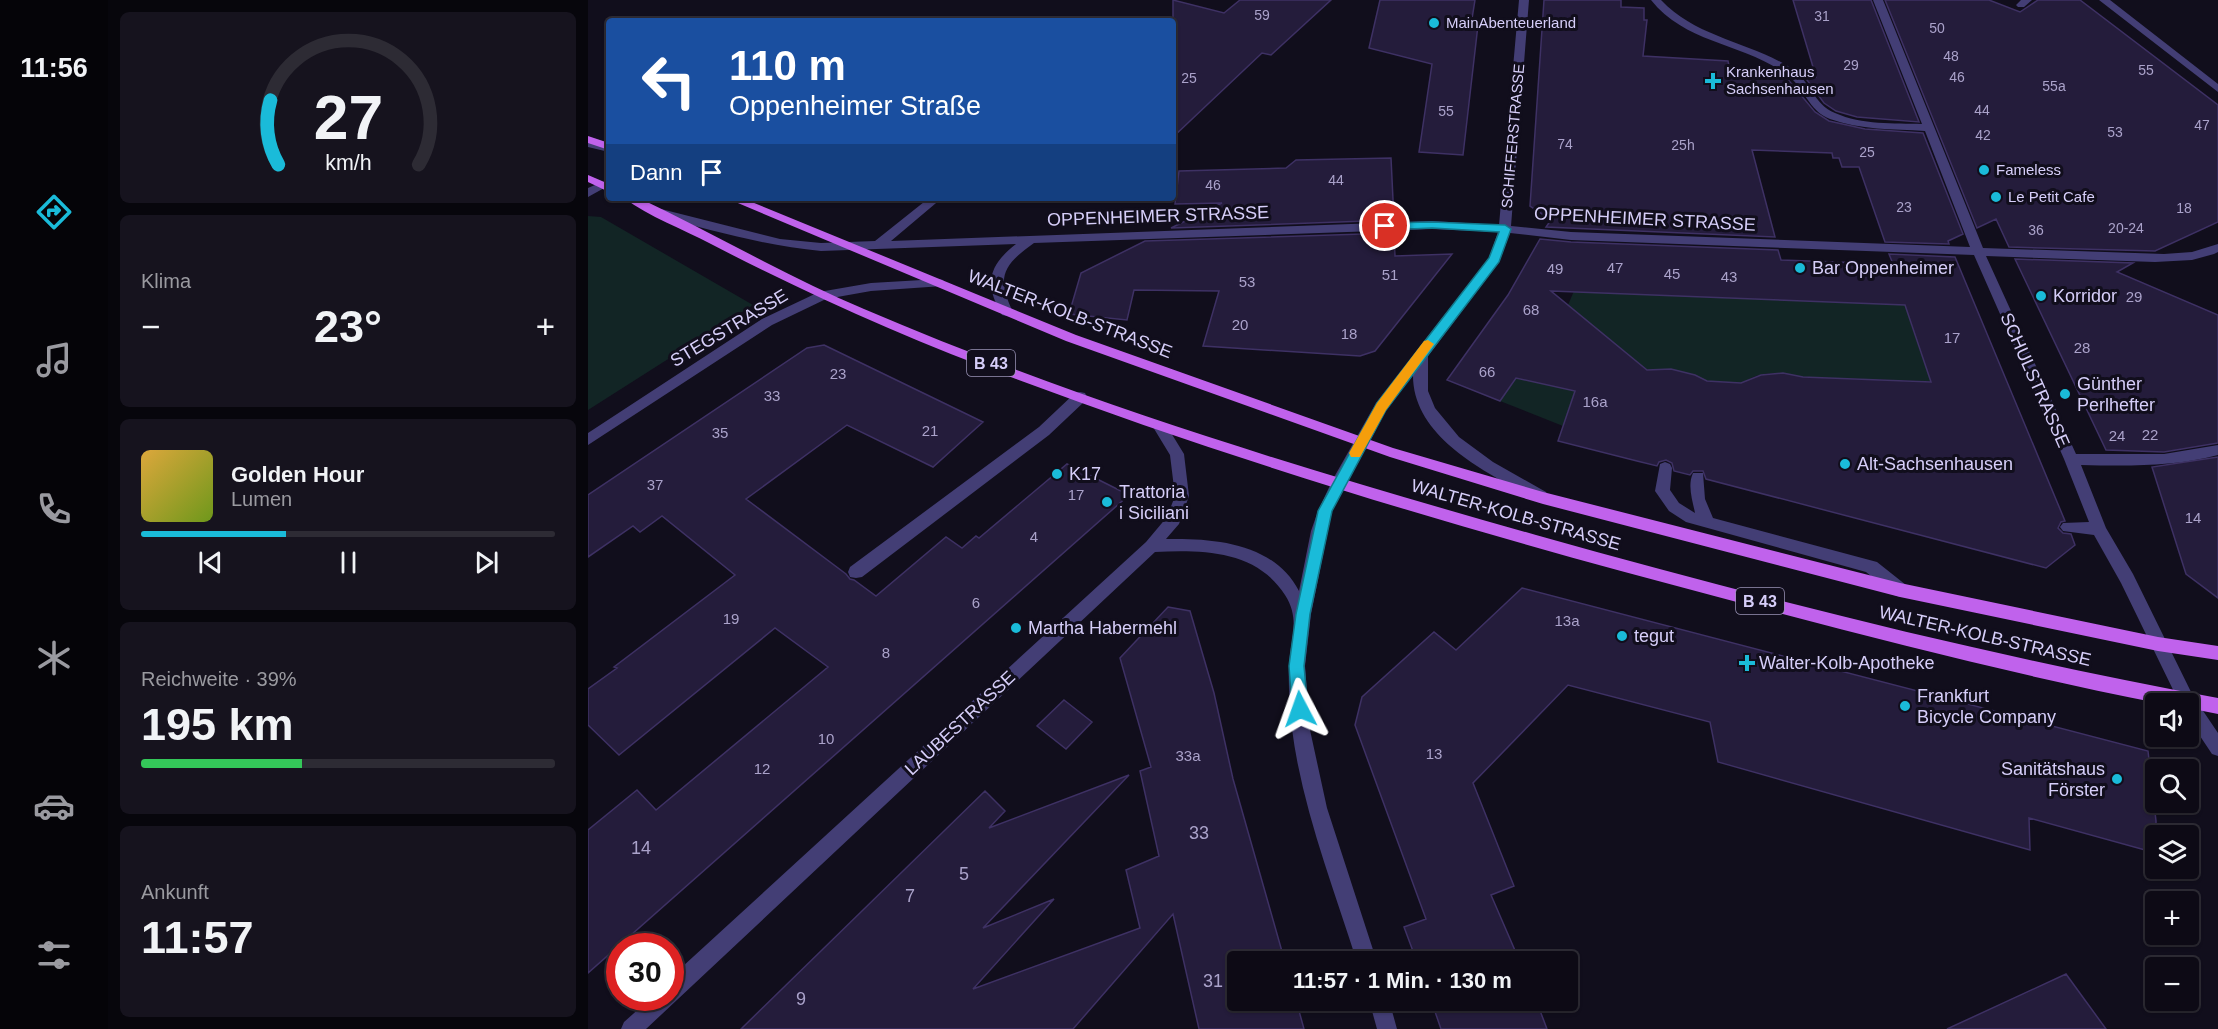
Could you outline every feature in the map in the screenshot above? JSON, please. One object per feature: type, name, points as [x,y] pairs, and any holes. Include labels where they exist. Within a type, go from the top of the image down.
[{"type":"main road","points":[[588,139],[606,147]]},
{"type":"main road","points":[[588,178],[606,186]]},
{"type":"main road","name":"B 43","points":[[636,201],[763,267],[823,295]]},
{"type":"main road","name":"WALTER-KOLB-STRASSE","points":[[739,201],[1071,338],[1361,443],[1543,498],[1900,590],[2158,644],[2218,653]]},
{"type":"main road","name":"WALTER-KOLB-STRASSE","points":[[823,295],[885,323],[1160,427],[1374,495],[1534,541],[1881,633],[2151,693]]},
{"type":"main road","name":"WALTER-KOLB-STRASSE","points":[[2199,703],[2218,706]]},
{"type":"street","name":"SCHIFFERSTRASSE","points":[[1364,951],[1318,808],[1301,730],[1297,666],[1303,614],[1319,531],[1338,483],[1381,407],[1495,259],[1505,229],[1524,0]]},
{"type":"street","points":[[1656,0],[1685,25],[1788,70],[1805,87],[1814,105],[1829,114],[1860,124],[1928,128]]},
{"type":"street","name":"SCHULSTRASSE","points":[[1878,0],[1978,251],[2071,459],[2099,529],[2127,579],[2183,693]]},
{"type":"street","points":[[2104,0],[2218,89]]},
{"type":"street","points":[[588,144],[606,147]]},
{"type":"street","points":[[588,193],[606,186]]},
{"type":"street","points":[[879,244],[932,201]]},
{"type":"street","name":"OPPENHEIMER STRASSE","points":[[661,213],[792,245],[850,246],[1432,225],[1571,236],[2157,258],[2208,252],[2218,248]]},
{"type":"street","name":"OPPENHEIMER STRASSE","points":[[1007,312],[997,293],[996,280],[1001,265],[1013,251],[1033,238]]},
{"type":"street","name":"STEGSTRASSE","points":[[588,440],[767,322],[823,295],[871,287],[939,283]]},
{"type":"street","points":[[1421,354],[1421,390],[1429,411],[1446,433],[1483,463],[1543,498]]},
{"type":"street","points":[[856,572],[1044,431],[1080,397]]},
{"type":"street","name":"LAUBESTRASSE","points":[[684,979],[1151,546],[1174,520],[1182,496],[1177,454],[1160,427]]},
{"type":"street","points":[[2071,459],[2161,461],[2195,457],[2218,450]]},
{"type":"street","points":[[1665,468],[1662,491],[1674,507],[1691,518],[1871,567],[1900,590]]},
{"type":"street","points":[[1698,477],[1698,499],[1707,522]]},
{"type":"street","points":[[2068,526],[2099,529]]},
{"type":"street","points":[[1151,546],[1217,546],[1252,556],[1279,574],[1294,592],[1303,614]]},
{"type":"street","name":"SCHULSTRASSE","points":[[2199,719],[2218,748]]},
{"type":"street","points":[[631,1029],[651,1011]]},
{"type":"street","points":[[1382,1011],[1387,1029]]},
{"type":"green space","points":[[588,216],[601,217],[753,305],[588,410]]},
{"type":"green space","points":[[1577,284],[1659,295],[1750,299],[1918,297],[1909,318],[1921,354],[1971,356],[1982,383],[1803,377],[1771,373],[1756,376],[1742,384],[1709,383],[1695,375],[1671,369],[1648,371],[1618,346],[1611,350],[1575,391],[1563,426],[1500,401],[1526,363],[1553,340]]},
{"type":"building","points":[[1173,0],[1224,13],[1240,0],[1331,0],[1271,55],[1262,53],[1176,134],[1176,18],[1173,18]]},
{"type":"building","points":[[1380,0],[1475,0],[1471,25],[1478,25],[1463,155],[1419,152],[1432,64],[1369,48]]},
{"type":"building","points":[[1544,0],[1621,0],[1621,7],[1644,8],[1644,20],[1647,20],[1643,56],[1728,61],[1729,66],[1734,67],[1735,75],[1785,76],[1815,112],[1829,121],[1865,129],[1923,133],[1963,234],[1948,241],[1949,244],[1885,242],[1859,167],[1842,167],[1839,158],[1833,158],[1832,153],[1752,150],[1775,237],[1546,227],[1551,220],[1530,206]]},
{"type":"building","points":[[1793,0],[1871,0],[1919,122],[1857,117],[1836,111],[1824,103],[1804,76],[1816,77]]},
{"type":"building","points":[[1885,0],[1989,0],[2020,12],[2038,0],[2080,0],[2218,105],[2218,222],[2155,251],[2009,247],[1996,219],[1977,228]]},
{"type":"building","points":[[1391,158],[1394,220],[1171,228],[1222,203],[1175,204],[1179,171],[1286,168],[1296,160]]},
{"type":"building","points":[[1394,233],[1395,256],[1452,254],[1375,351],[1360,356],[1203,346],[1219,291],[1134,290],[1127,320],[1069,314],[1081,273],[1145,241]]},
{"type":"building","points":[[1540,239],[1778,250],[1781,260],[1893,264],[1889,254],[1955,257],[2065,521],[2061,522],[2058,528],[2063,533],[2071,534],[2075,545],[2046,568],[1706,479],[1703,471],[1693,471],[1690,475],[1674,471],[1672,463],[1666,460],[1659,462],[1657,466],[1558,441],[1575,391],[1516,378],[1500,401],[1447,380],[1508,295]],"holes":[[[1551,291],[1905,305],[1931,382],[1803,377],[1783,373],[1761,375],[1741,383],[1707,381],[1695,375],[1671,369],[1647,370]]]},
{"type":"building","points":[[2015,259],[2133,263],[2117,272],[2218,315],[2218,443],[2164,452],[2106,450]]},
{"type":"building","points":[[824,345],[983,422],[933,467],[847,425],[746,499],[850,579],[876,596],[946,537],[962,548],[976,536],[979,538],[1067,464],[1129,495],[633,933],[606,933],[606,957],[588,973],[588,830],[637,790],[656,810],[828,667],[775,628],[619,755],[588,725],[588,689],[735,575],[662,516],[640,532],[633,526],[588,557],[588,495],[807,348]]},
{"type":"building","points":[[2218,457],[2218,598],[2186,574],[2152,467]]},
{"type":"building","points":[[1522,588],[2148,751],[2149,759],[2145,759],[2145,813],[2155,813],[2156,825],[2145,825],[2145,850],[2029,818],[2030,850],[1718,762],[1710,722],[1568,685],[1473,783],[1514,886],[1491,895],[1515,951],[1413,951],[1404,927],[1426,919],[1355,725],[1362,697],[1434,632],[1456,650]]},
{"type":"building","points":[[1168,607],[1190,611],[1214,693],[1233,779],[1282,951],[1227,951],[1227,1011],[1299,1011],[1304,1029],[1199,1029],[1173,914],[1073,1029],[741,1029],[985,791],[1005,811],[989,828],[1129,775],[983,928],[1054,899],[973,989],[1140,928],[1126,870],[1159,856],[1140,771],[1151,767],[1120,658]]},
{"type":"building","points":[[1064,700],[1092,722],[1066,749],[1037,726]]},
{"type":"building","points":[[2066,974],[2106,1029],[1947,1029]]},
{"type":"building","points":[[1435,1011],[1540,1011],[1547,1029],[1441,1029]]},
{"type":"slow traffic","points":[[1355,453],[1381,407],[1428,344]]},
{"type":"place","name":"MainAbenteuerland","points":[[1434,23]]},
{"type":"place","name":"Krankenhaus Sachsenhausen","points":[[1713,81]]},
{"type":"place","name":"Fameless","points":[[1984,170]]},
{"type":"place","name":"Le Petit Cafe","points":[[1996,197]]},
{"type":"place","name":"Bar Oppenheimer","points":[[1800,268]]},
{"type":"place","name":"Korridor","points":[[2041,296]]},
{"type":"place","name":"Günther Perlhefter","points":[[2065,394]]},
{"type":"place","name":"Alt-Sachsenhausen","points":[[1845,464]]},
{"type":"place","name":"K17","points":[[1057,474]]},
{"type":"place","name":"Trattoria i Siciliani","points":[[1107,502]]},
{"type":"place","name":"Martha Habermehl","points":[[1016,628]]},
{"type":"place","name":"tegut","points":[[1622,636]]},
{"type":"place","name":"Walter-Kolb-Apotheke","points":[[1747,663]]},
{"type":"place","name":"Frankfurt Bicycle Company","points":[[1905,706]]},
{"type":"place","name":"Sanitätshaus Förster","points":[[2117,779]]},
{"type":"route","points":[[1300,709],[1297,666],[1303,614],[1325,511],[1338,483],[1381,407],[1495,259],[1505,229],[1432,225],[1385,226]]}]
